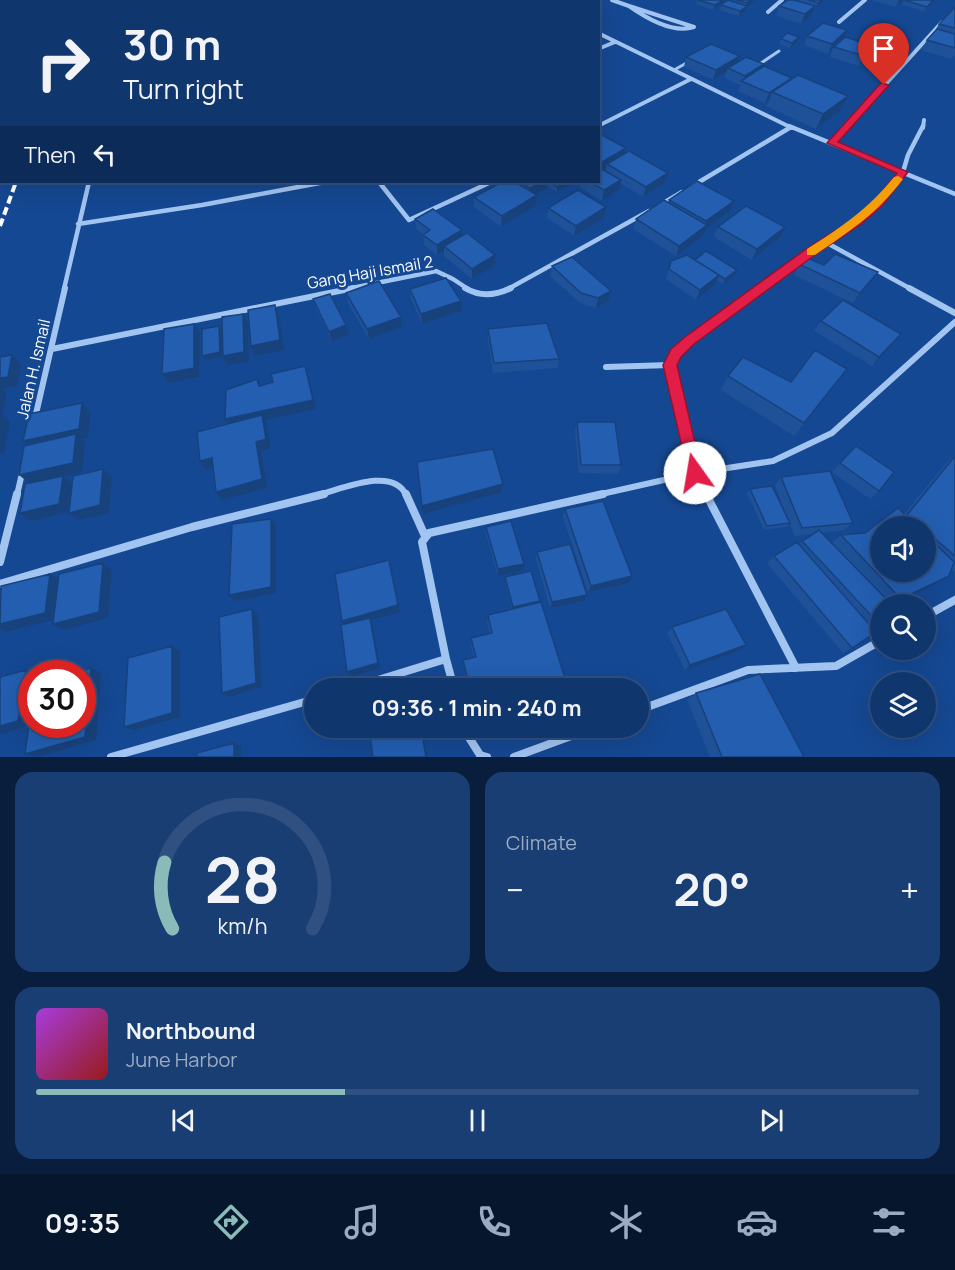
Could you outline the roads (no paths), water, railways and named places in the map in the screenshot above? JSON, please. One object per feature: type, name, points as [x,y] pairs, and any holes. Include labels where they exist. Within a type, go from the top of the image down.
[{"type":"street","points":[[612,0],[628,5],[688,24],[694,27],[686,30],[672,27],[638,13],[628,5]]},
{"type":"street","points":[[768,12],[782,0]]},
{"type":"street","points":[[839,22],[864,0]]},
{"type":"street","points":[[832,143],[948,15]]},
{"type":"street","points":[[600,34],[791,127],[955,195]]},
{"type":"street","points":[[600,48],[615,42]]},
{"type":"street","points":[[600,125],[692,79]]},
{"type":"street","points":[[796,668],[695,473],[670,365],[676,353],[690,340],[811,252],[827,243],[879,203],[903,172],[924,120]]},
{"type":"street","name":"Gang Haji Ismail 2","points":[[52,349],[436,271],[443,273],[473,294],[486,296],[501,293],[658,206],[791,127]]},
{"type":"street","name":"Jalan H. Ismail","points":[[33,427],[89,183]]},
{"type":"street","points":[[78,224],[202,205],[320,183]]},
{"type":"street","points":[[379,183],[409,220],[489,183]]},
{"type":"street","points":[[827,243],[955,313]]},
{"type":"street","points":[[452,678],[422,542],[429,533],[695,473],[773,460],[832,433],[955,322]]},
{"type":"street","points":[[606,367],[670,365]]},
{"type":"street","points":[[0,562],[25,461]]},
{"type":"street","points":[[0,584],[192,527],[382,479],[396,482],[404,490],[425,536]]},
{"type":"street","points":[[936,610],[955,600]]},
{"type":"street","points":[[649,706],[748,670],[836,666],[870,647]]},
{"type":"street","points":[[385,678],[447,659]]},
{"type":"street","points":[[111,757],[304,702]]},
{"type":"street","points":[[469,738],[480,755],[487,757]]},
{"type":"street","points":[[514,757],[566,738]]},
{"type":"lane","points":[[751,66],[760,64],[779,51]]},
{"type":"lane","points":[[674,70],[691,60]]},
{"type":"railway","points":[[0,226],[16,183]]}]
